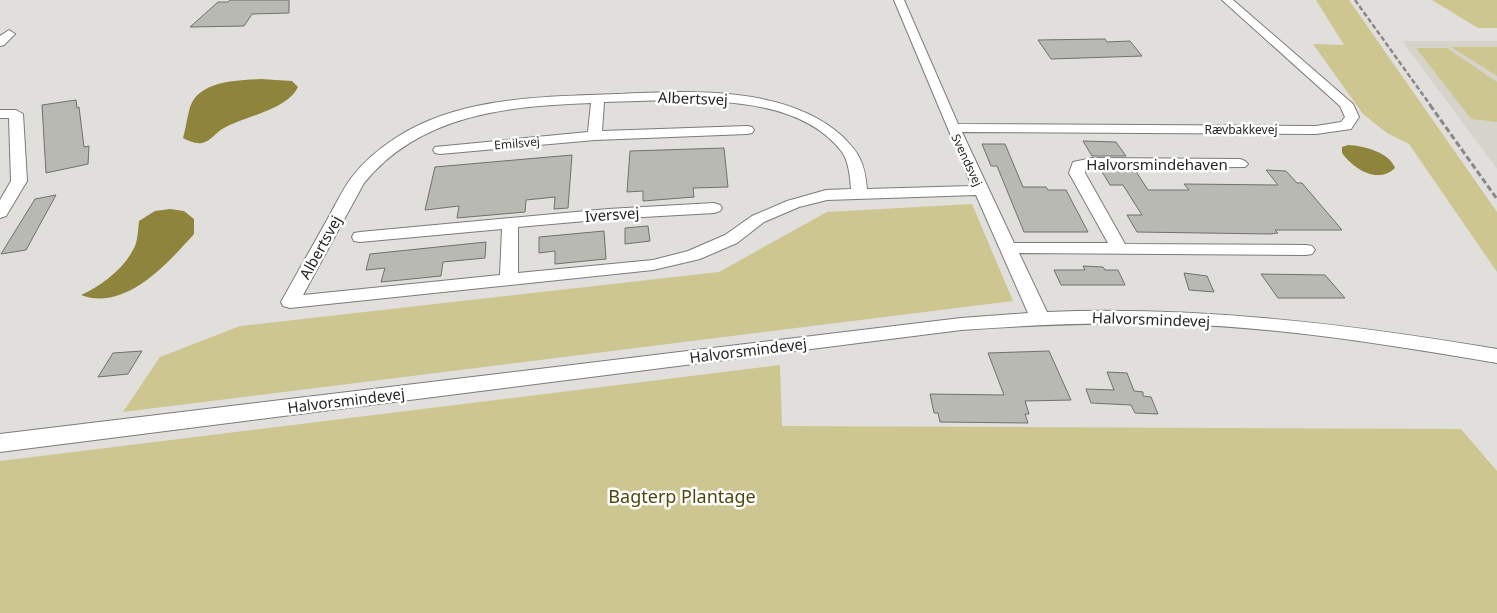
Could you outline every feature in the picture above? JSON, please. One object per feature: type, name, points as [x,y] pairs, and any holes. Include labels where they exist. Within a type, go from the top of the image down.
[{"type":"street","name":"Svendsvej","points":[[899,0],[952,128],[1040,318]]},
{"type":"street","name":"Rævbakkevej","points":[[952,128],[1316,130],[1346,126],[1352,117],[1346,104],[1227,0]]},
{"type":"street","name":"Albertsvej","points":[[859,193],[857,169],[848,150],[828,132],[803,117],[754,102],[696,95],[529,102],[478,109],[438,122],[406,138],[378,157],[357,181],[290,302],[653,265],[694,255],[731,240],[758,219],[793,204],[826,195],[981,190]]},
{"type":"street","points":[[595,136],[598,98]]},
{"type":"street","points":[[0,114],[16,114],[19,181],[0,212]]},
{"type":"street","points":[[0,126],[17,123]]},
{"type":"street","name":"Emilsvej","points":[[440,150],[595,136],[747,130]]},
{"type":"street","name":"Halvorsmindehaven","points":[[1119,248],[1077,173],[1078,165],[1092,163],[1240,164]]},
{"type":"street","name":"Iversvej","points":[[360,237],[510,222],[714,208]]},
{"type":"street","points":[[509,279],[510,222]]},
{"type":"street","points":[[1009,248],[1306,250]]},
{"type":"street","name":"Halvorsmindevej","points":[[0,443],[961,324],[1040,318],[1184,318],[1314,328],[1411,341],[1497,356]]},
{"type":"shaded area","points":[[1402,41],[1497,41],[1497,169]]},
{"type":"shaded area","points":[[261,79],[292,81],[298,87],[293,95],[275,107],[224,128],[205,142],[194,143],[183,138],[190,107],[195,98],[202,92],[220,84]]},
{"type":"shaded area","points":[[1348,145],[1368,148],[1382,154],[1392,162],[1395,168],[1381,175],[1373,175],[1359,169],[1342,153],[1342,147]]},
{"type":"shaded area","points":[[170,209],[184,211],[194,219],[194,234],[172,258],[144,282],[129,291],[114,297],[97,298],[81,295],[104,282],[130,256],[137,238],[139,221],[155,211]]},
{"type":"green space","points":[[1316,0],[1349,0],[1497,212],[1497,272],[1409,144],[1387,133],[1363,114],[1313,44],[1344,45]]},
{"type":"green space","points":[[1432,0],[1497,0],[1497,28],[1478,28]]},
{"type":"green space","points":[[1451,47],[1497,47],[1497,76]]},
{"type":"green space","points":[[1416,48],[1447,48],[1497,82],[1497,122],[1471,119]]},
{"type":"green space","points":[[972,204],[1013,301],[123,412],[160,357],[240,326],[719,272],[827,212]]},
{"type":"green space","name":"Bagterp Plantage","points":[[780,365],[782,426],[1461,429],[1497,471],[1497,613],[0,613],[0,461]]},
{"type":"building","points":[[230,0],[289,0],[289,13],[252,14],[244,26],[190,27],[218,2],[228,2]]},
{"type":"building","points":[[1105,39],[1107,42],[1130,41],[1142,56],[1051,59],[1038,40]]},
{"type":"building","points":[[76,100],[77,108],[79,107],[84,147],[89,146],[88,164],[46,173],[42,105]]},
{"type":"building","points":[[1083,141],[1116,142],[1126,156],[1092,156]]},
{"type":"building","points":[[982,144],[1005,144],[1023,187],[1046,187],[1048,190],[1066,190],[1088,232],[1024,232],[997,166],[991,166]]},
{"type":"building","points":[[724,148],[728,187],[693,188],[694,197],[643,201],[643,191],[627,192],[630,151]]},
{"type":"building","points":[[572,155],[568,208],[554,209],[555,197],[526,200],[525,212],[457,218],[459,206],[425,210],[435,167]]},
{"type":"building","points":[[1101,170],[1135,170],[1148,190],[1189,190],[1184,184],[1278,185],[1266,170],[1286,171],[1297,183],[1302,183],[1342,230],[1275,230],[1278,233],[1270,234],[1137,232],[1127,215],[1142,215],[1123,185],[1110,185]]},
{"type":"building","points":[[56,195],[26,250],[1,254],[35,199]]},
{"type":"building","points":[[648,226],[650,241],[625,244],[625,228]]},
{"type":"building","points":[[604,231],[606,259],[555,264],[555,251],[539,253],[539,237]]},
{"type":"building","points":[[486,242],[485,258],[443,262],[441,276],[381,282],[385,268],[366,270],[370,254]]},
{"type":"building","points":[[1083,266],[1118,270],[1125,285],[1061,285],[1054,270],[1085,270]]},
{"type":"building","points":[[1184,273],[1207,276],[1214,292],[1189,290]]},
{"type":"building","points":[[1261,274],[1325,275],[1345,298],[1278,298]]},
{"type":"building","points":[[142,351],[128,374],[98,377],[113,353]]},
{"type":"building","points":[[1049,351],[1071,400],[1025,401],[1029,414],[1025,414],[1028,423],[940,422],[938,413],[934,413],[930,394],[1004,395],[988,353]]},
{"type":"building","points":[[1107,372],[1127,373],[1134,391],[1143,392],[1143,396],[1151,397],[1158,414],[1135,413],[1131,405],[1091,403],[1086,389],[1114,390]]},
{"type":"railway","points":[[1355,0],[1431,106]]},
{"type":"railway","points":[[1430,105],[1497,199]]}]
